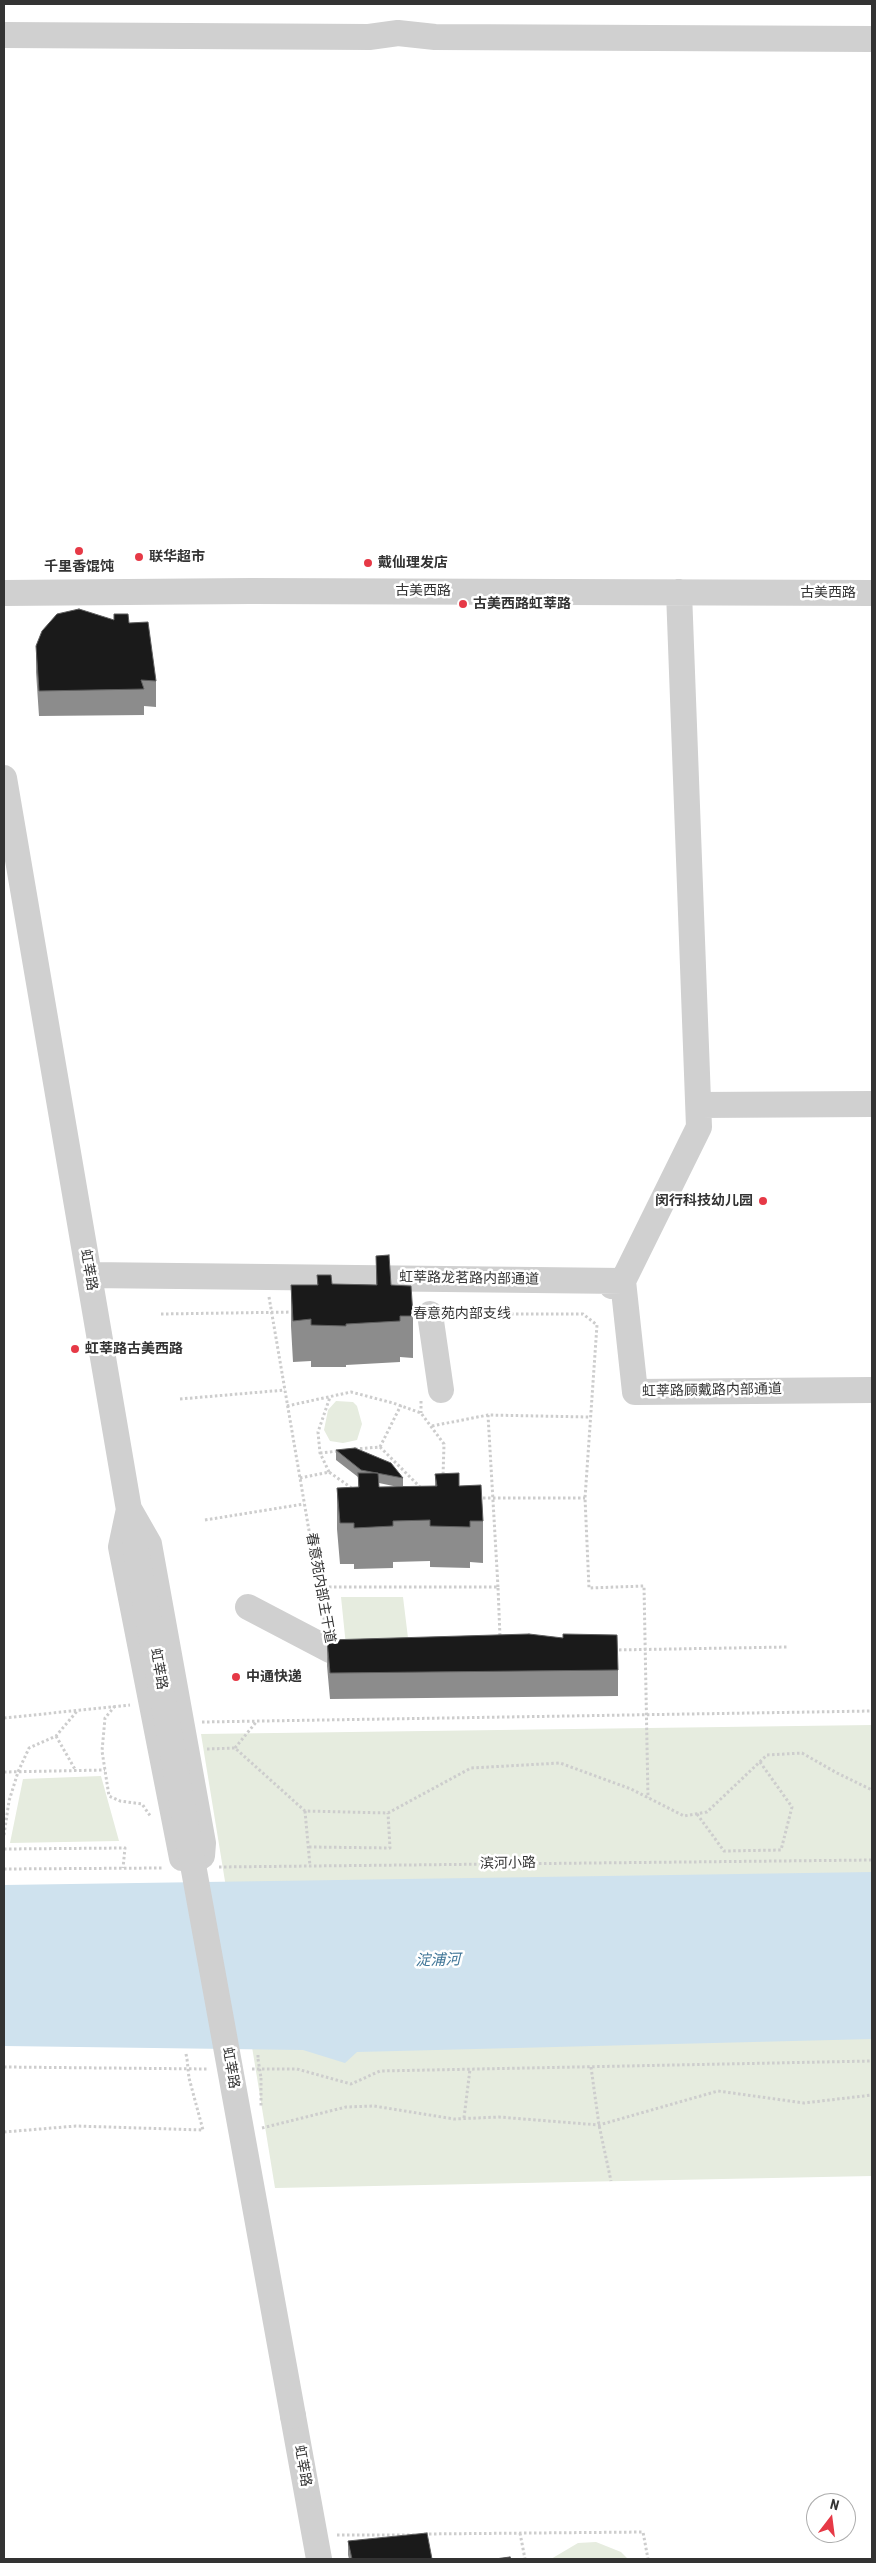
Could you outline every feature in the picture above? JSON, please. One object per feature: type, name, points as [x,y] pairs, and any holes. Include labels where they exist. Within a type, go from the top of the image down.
[{"type":"street","points":[[4,35],[369,37],[398,33],[444,37],[872,39]]},
{"type":"street","points":[[617,1283],[699,1127],[679,592]]},
{"type":"street","name":"古美西路","points":[[4,593],[872,593]]},
{"type":"street","name":"虹莘路","points":[[4,778],[135,1545],[319,2559]]},
{"type":"street","points":[[699,1105],[872,1104]]},
{"type":"street","name":"虹莘路龙茗路内部通道","points":[[89,1275],[617,1283]]},
{"type":"street","name":"虹莘路顾戴路内部通道","points":[[617,1283],[635,1392],[872,1390]]},
{"type":"street","points":[[430,1314],[442,1390]]},
{"type":"street","points":[[129,1509],[149,1544],[203,1843],[202,1856],[182,1858],[150,1703],[121,1547],[129,1509]]},
{"type":"street","points":[[248,1607],[330,1650]]},
{"type":"path","name":"春意苑内部主干道","points":[[265,1277],[330,1650]]},
{"type":"path","points":[[161,1314],[300,1312]]},
{"type":"path","name":"春意苑内部支线","points":[[430,1314],[583,1314],[597,1325],[589,1416]]},
{"type":"path","points":[[180,1399],[285,1390]]},
{"type":"path","points":[[288,1406],[350,1392],[401,1405],[422,1413],[444,1444],[445,1465],[442,1479]]},
{"type":"path","points":[[330,1397],[318,1432],[320,1453],[329,1472],[344,1484],[357,1491]]},
{"type":"path","points":[[380,1447],[401,1405]]},
{"type":"path","points":[[488,1414],[500,1641]]},
{"type":"path","points":[[432,1426],[488,1414],[589,1416],[585,1498],[589,1588],[644,1586],[648,1798]]},
{"type":"path","points":[[320,1453],[380,1447]]},
{"type":"path","points":[[380,1447],[425,1492]]},
{"type":"path","points":[[300,1478],[329,1472]]},
{"type":"path","points":[[398,1476],[406,1473]]},
{"type":"path","points":[[475,1498],[585,1498]]},
{"type":"path","points":[[205,1520],[304,1504]]},
{"type":"path","points":[[319,1587],[498,1587]]},
{"type":"path","points":[[606,1650],[788,1648]]},
{"type":"path","points":[[4,1718],[150,1703]]},
{"type":"path","points":[[114,1706],[105,1718],[102,1751],[108,1796],[120,1801],[142,1804],[153,1820]]},
{"type":"path","points":[[4,1835],[9,1801],[18,1772],[30,1748],[56,1736],[78,1710]]},
{"type":"path","points":[[181,1722],[872,1711]]},
{"type":"path","points":[[235,1748],[258,1721]]},
{"type":"path","points":[[56,1736],[76,1771]]},
{"type":"path","points":[[186,1750],[235,1748],[305,1811],[388,1813],[471,1768],[560,1763],[632,1789],[684,1816],[707,1812],[767,1756],[802,1753],[872,1790]]},
{"type":"path","points":[[698,1814],[724,1851],[780,1850],[792,1807],[760,1762]]},
{"type":"path","points":[[4,1772],[106,1770]]},
{"type":"path","points":[[305,1811],[310,1866]]},
{"type":"path","points":[[309,1847],[390,1848],[388,1813]]},
{"type":"path","points":[[4,1848],[124,1848],[123,1868]]},
{"type":"path","name":"滨河小路","points":[[212,1868],[872,1860]]},
{"type":"path","points":[[4,1869],[172,1868]]},
{"type":"path","points":[[4,2132],[76,2126],[203,2130],[186,2054]]},
{"type":"path","points":[[258,2057],[261,2078],[261,2112]]},
{"type":"path","points":[[245,2069],[297,2069],[351,2084],[380,2071],[872,2061]]},
{"type":"path","points":[[592,2067],[599,2125],[611,2181]]},
{"type":"path","points":[[4,2068],[211,2068]]},
{"type":"path","points":[[464,2118],[470,2069]]},
{"type":"path","points":[[261,2120],[261,2128],[346,2107],[374,2106],[464,2118],[550,2120],[599,2125],[718,2091],[804,2103],[872,2095]]},
{"type":"path","points":[[334,2536],[643,2532],[648,2559]]},
{"type":"path","points":[[520,2533],[525,2559]]},
{"type":"shaded area","points":[[336,1401],[353,1402],[357,1406],[362,1424],[357,1440],[343,1443],[330,1441],[324,1430],[328,1410]]},
{"type":"shaded area","points":[[341,1597],[403,1597],[409,1646],[346,1646]]},
{"type":"shaded area","points":[[872,1725],[872,2176],[275,2188],[201,1734]]},
{"type":"shaded area","points":[[101,1776],[119,1841],[10,1843],[23,1779]]},
{"type":"shaded area","points":[[596,2542],[621,2552],[628,2559],[551,2559],[578,2543]]},
{"type":"water","name":"淀浦河","points":[[872,1872],[872,2039],[357,2052],[345,2063],[303,2050],[4,2046],[4,1885]]},
{"type":"building","points":[[79,609],[114,620],[114,614],[128,614],[129,623],[148,622],[156,681],[141,680],[144,689],[39,691],[36,646],[42,631],[57,614]]},
{"type":"building","points":[[389,1255],[391,1285],[411,1286],[413,1316],[400,1316],[400,1321],[346,1324],[346,1326],[311,1325],[311,1319],[293,1321],[291,1285],[318,1285],[317,1275],[331,1275],[332,1284],[377,1285],[376,1256]]},
{"type":"building","points":[[355,1448],[391,1463],[403,1478],[361,1470],[336,1450]]},
{"type":"building","points":[[358,1473],[378,1473],[379,1487],[437,1486],[435,1474],[459,1473],[459,1486],[481,1485],[483,1521],[470,1521],[470,1527],[430,1526],[430,1520],[393,1521],[393,1526],[354,1528],[354,1523],[340,1523],[337,1488],[359,1487]]},
{"type":"building","points":[[529,1634],[563,1638],[563,1634],[617,1635],[618,1670],[330,1673],[327,1640]]},
{"type":"building","points":[[427,2533],[432,2559],[352,2559],[348,2541]]},
{"type":"building","points":[[510,2557],[511,2559],[495,2559]]},
{"type":"place","name":"千里香馄饨","points":[[79,551]]},
{"type":"place","name":"联华超市","points":[[139,557]]},
{"type":"place","name":"戴仙理发店","points":[[368,563]]},
{"type":"place","name":"古美西路虹莘路","points":[[463,604]]},
{"type":"place","name":"闵行科技幼儿园","points":[[763,1201]]},
{"type":"place","name":"虹莘路古美西路","points":[[75,1349]]},
{"type":"place","name":"中通快递","points":[[236,1677]]}]
